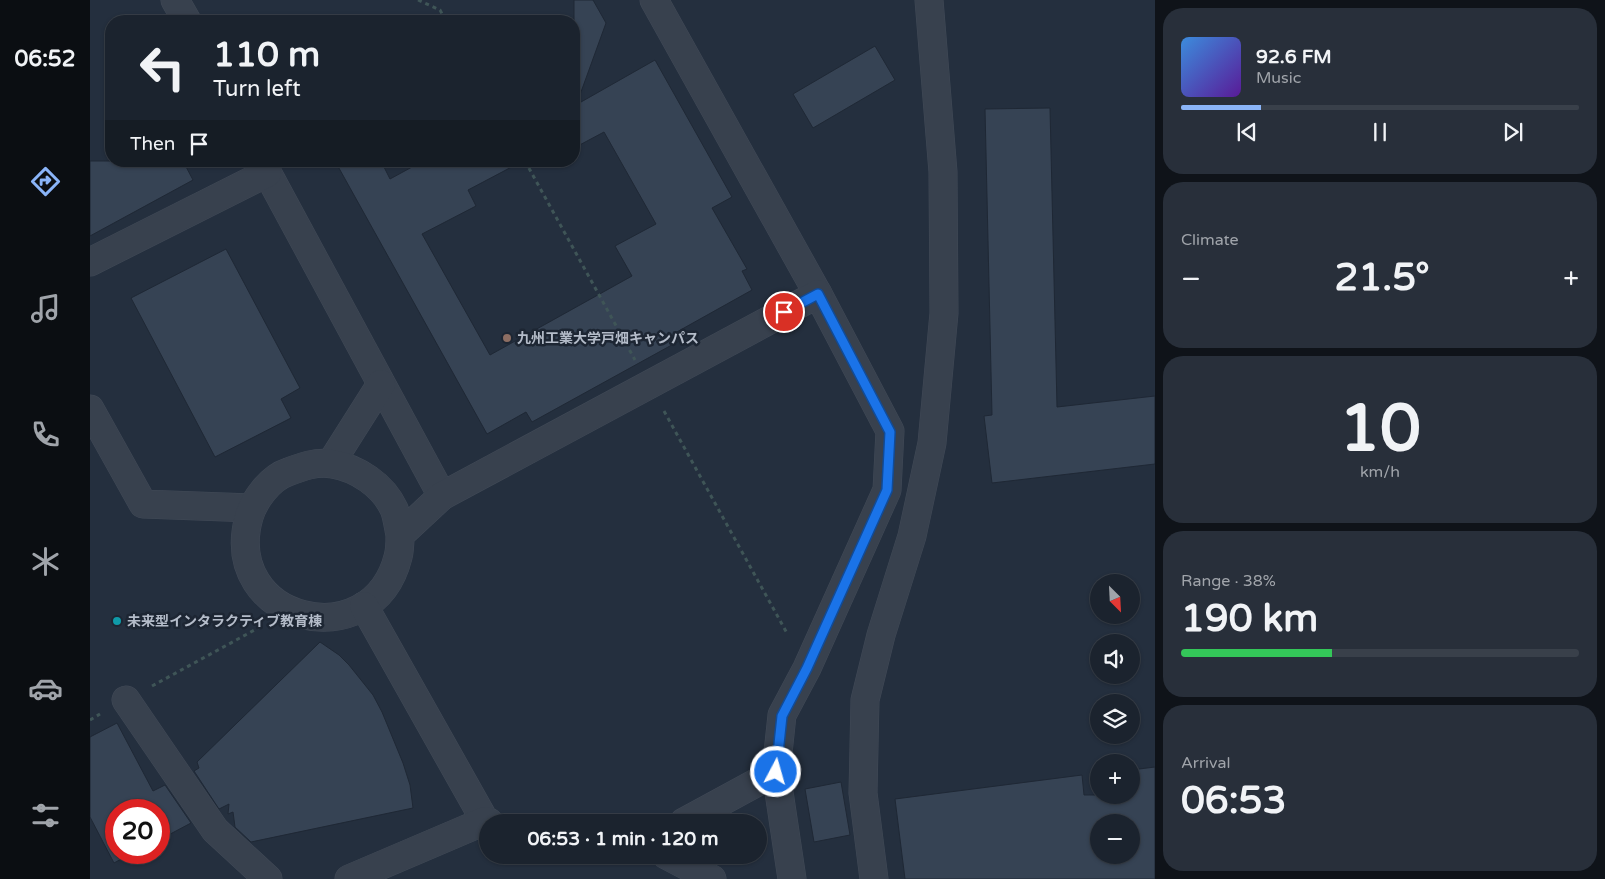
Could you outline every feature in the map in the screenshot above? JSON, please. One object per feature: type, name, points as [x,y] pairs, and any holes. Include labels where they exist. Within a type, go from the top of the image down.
[{"type":"street","points":[[175,0],[184,15]]},
{"type":"street","points":[[654,0],[818,294],[890,432],[887,490],[807,668],[782,716],[776,772],[792,879]]},
{"type":"street","points":[[874,879],[863,793],[865,700],[881,634],[912,536],[932,443],[944,312],[943,172],[929,0]]},
{"type":"street","points":[[90,262],[264,167],[442,496]]},
{"type":"street","points":[[400,535],[442,496],[818,294]]},
{"type":"street","points":[[331,463],[381,384]]},
{"type":"street","points":[[90,409],[144,504],[252,508]]},
{"type":"street","points":[[331,463],[357,471],[378,486],[394,508],[400,535],[399,556],[392,576],[380,593],[364,606],[340,616],[314,618],[289,611],[269,597],[255,578],[246,556],[245,531],[252,508],[266,488],[284,473],[307,465],[331,463]]},
{"type":"street","points":[[364,606],[482,814]]},
{"type":"street","points":[[126,700],[216,830],[268,879]]},
{"type":"street","points":[[699,814],[776,772]]},
{"type":"street","points":[[349,879],[479,825]]},
{"type":"street","points":[[683,864],[712,879]]},
{"type":"path","points":[[418,0],[440,10],[443,15]]},
{"type":"path","points":[[528,167],[807,668]]},
{"type":"path","points":[[90,720],[289,611]]},
{"type":"building","points":[[574,0],[593,0],[606,23],[580,95],[580,15],[574,15]]},
{"type":"building","points":[[875,46],[895,80],[813,128],[793,94]]},
{"type":"building","points":[[655,60],[732,197],[712,208],[747,269],[742,271],[752,290],[675,333],[679,341],[532,422],[526,412],[487,434],[338,167],[384,167],[390,179],[412,167],[512,167],[468,190],[476,206],[422,234],[490,355],[632,276],[615,246],[656,224],[604,132],[580,145],[580,103]]},
{"type":"building","points":[[1050,108],[1057,407],[1155,396],[1155,464],[992,483],[984,416],[992,415],[985,109]]},
{"type":"building","points":[[90,161],[105,161],[105,167],[186,167],[193,180],[90,236]]},
{"type":"building","points":[[226,249],[300,388],[281,399],[291,418],[215,457],[131,298]]},
{"type":"building","points":[[320,642],[339,655],[349,665],[373,695],[403,763],[410,785],[413,808],[251,842],[235,827],[233,812],[228,814],[229,804],[219,809],[194,771],[199,768],[197,762]]},
{"type":"building","points":[[117,723],[153,791],[165,785],[191,823],[170,834],[170,799],[105,799],[105,846],[90,817],[90,737]]},
{"type":"building","points":[[1155,767],[1155,879],[905,879],[895,799],[1082,775],[1084,795],[1090,795],[1090,804],[1140,804],[1140,769]]},
{"type":"building","points":[[841,782],[850,835],[814,842],[805,789]]},
{"type":"place","name":"九州工業大学戸畑キャンパス","points":[[507,338]]},
{"type":"place","name":"未来型インタラクティブ教育棟","points":[[117,621]]},
{"type":"route","points":[[776,772],[782,716],[807,668],[887,490],[890,432],[818,294],[784,312]]}]
